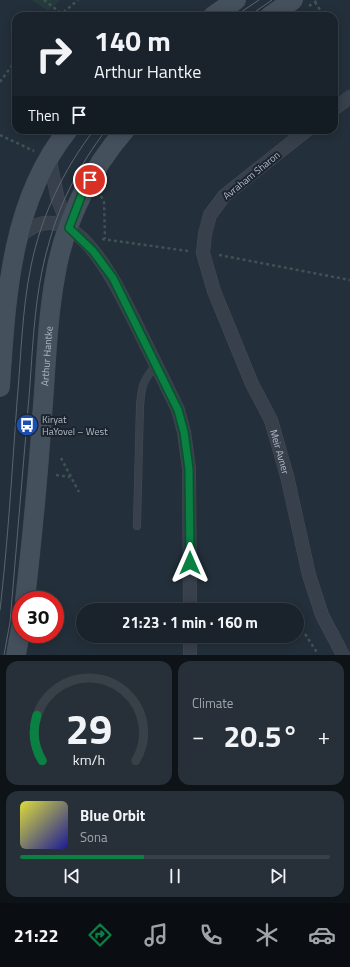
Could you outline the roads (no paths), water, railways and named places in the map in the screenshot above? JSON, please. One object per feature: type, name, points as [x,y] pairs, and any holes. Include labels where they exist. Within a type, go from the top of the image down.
[{"type":"main road","points":[[219,12],[236,0]]},
{"type":"main road","points":[[276,12],[292,0]]},
{"type":"main road","points":[[0,388],[9,287],[18,238],[31,197],[49,158],[65,134]]},
{"type":"main road","name":"Arthur Hantke","points":[[26,591],[37,481],[52,298],[57,264],[62,246],[82,194],[116,140],[121,134]]},
{"type":"main road","points":[[16,655],[18,643]]},
{"type":"street","points":[[338,106],[350,97]]},
{"type":"street","name":"Avraham Sharon","points":[[203,253],[205,234],[210,215],[224,196],[302,134]]},
{"type":"street","points":[[49,158],[58,200],[69,228]]},
{"type":"street","points":[[18,238],[28,229],[43,223],[55,223],[69,228],[89,246],[113,278],[178,410],[184,432],[189,469],[190,603]]},
{"type":"street","name":"Meir Avner","points":[[203,253],[212,284],[252,384],[271,420],[287,476],[309,575],[322,615],[343,655]]},
{"type":"street","points":[[190,643],[190,655]]},
{"type":"lane","points":[[137,526],[141,390],[146,378],[156,365]]},
{"type":"tram line","points":[[241,12],[259,0]]},
{"type":"tram line","points":[[255,12],[272,0]]},
{"type":"tram line","points":[[0,610],[8,532],[24,316],[31,266],[35,248],[47,212],[72,161],[91,134]]},
{"type":"tram line","points":[[4,655],[10,622],[34,325],[40,284],[49,243],[65,198],[79,170],[103,134]]},
{"type":"place","name":"Kiryat HaYovel – West","points":[[27,425]]}]
